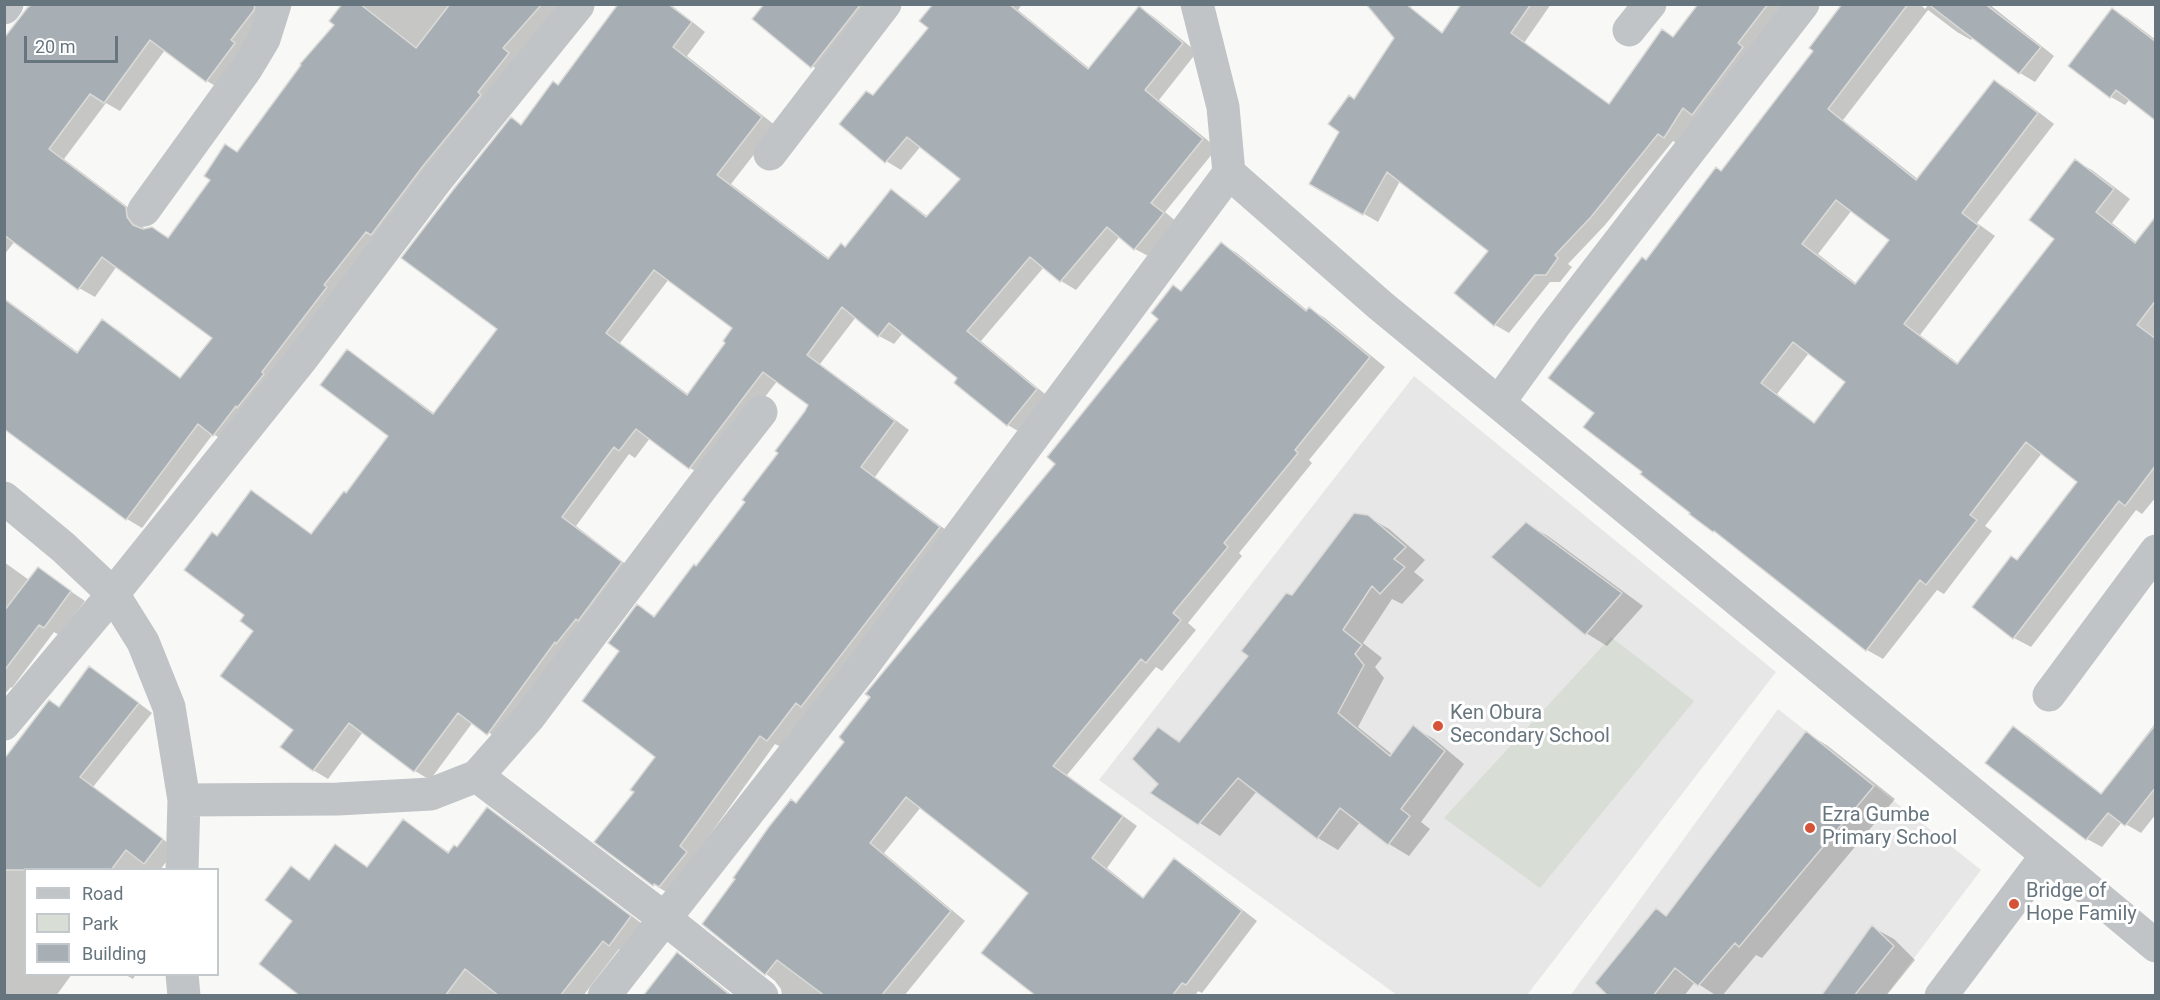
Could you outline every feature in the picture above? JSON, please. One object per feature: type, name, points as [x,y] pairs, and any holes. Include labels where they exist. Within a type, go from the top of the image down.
[{"type":"street","points":[[144,210],[246,69],[264,39],[275,4]]},
{"type":"street","points":[[4,724],[113,594],[300,362],[438,178],[578,4]]},
{"type":"street","points":[[770,154],[885,4]]},
{"type":"street","points":[[604,996],[863,666],[1229,173],[1223,107],[1197,4]]},
{"type":"street","points":[[1629,30],[1650,4]]},
{"type":"street","points":[[1499,402],[1554,326],[1803,4]]},
{"type":"street","points":[[1229,173],[1382,306],[2156,945]]},
{"type":"street","points":[[184,800],[338,800],[431,794],[477,776],[529,717],[760,412]]},
{"type":"street","points":[[4,498],[63,547],[113,594],[143,642],[169,707],[184,800],[182,868]]},
{"type":"street","points":[[2049,696],[2156,551]]},
{"type":"street","points":[[477,776],[664,918],[762,996]]},
{"type":"street","points":[[1941,996],[2046,855]]},
{"type":"street","points":[[182,976],[183,996]]},
{"type":"shaded area","name":"Ken Obura Secondary School","points":[[1414,376],[1776,672],[1527,995],[1397,995],[1099,780]]},
{"type":"shaded area","name":"Ezra Gumbe Primary School","points":[[1778,709],[1981,870],[1886,995],[1570,996]]},
{"type":"green space","points":[[1611,637],[1694,701],[1540,888],[1444,818]]},
{"type":"building","points":[[33,4],[255,4],[254,10],[231,40],[235,43],[206,82],[150,40],[104,103],[90,94],[49,149],[126,207],[127,217],[133,225],[143,229],[152,227],[168,238],[210,180],[204,176],[225,144],[237,152],[300,64],[334,25],[329,21],[342,4],[360,4],[416,48],[450,4],[542,4],[503,48],[509,53],[478,92],[481,95],[371,235],[366,232],[324,285],[327,287],[237,408],[236,406],[213,436],[198,424],[126,520],[4,429],[4,299],[77,353],[102,319],[180,378],[212,338],[102,257],[78,290],[4,235],[4,38],[28,7]]},
{"type":"building","points":[[618,4],[668,4],[692,22],[673,47],[762,117],[717,175],[828,259],[841,243],[845,247],[891,189],[926,217],[960,179],[907,137],[885,163],[839,124],[866,91],[873,95],[928,28],[919,21],[933,4],[1009,4],[1088,69],[1139,6],[1183,43],[1145,90],[1203,139],[1151,203],[1164,213],[1134,250],[1107,227],[1060,282],[1030,257],[967,331],[1037,389],[1007,426],[954,383],[957,378],[889,323],[878,337],[842,307],[807,355],[895,421],[861,467],[940,527],[801,707],[796,703],[767,741],[760,736],[680,846],[687,852],[659,887],[654,884],[653,886],[594,842],[634,792],[630,790],[655,757],[582,701],[619,651],[608,643],[637,604],[654,617],[745,502],[742,500],[778,453],[775,451],[805,411],[808,405],[763,372],[689,469],[636,429],[619,451],[614,447],[562,517],[622,562],[578,621],[576,619],[556,644],[555,642],[487,735],[458,713],[414,772],[349,723],[313,771],[280,747],[293,730],[220,676],[253,631],[240,621],[244,615],[184,570],[212,532],[217,536],[251,490],[311,534],[344,491],[346,493],[388,436],[320,385],[347,349],[433,414],[497,329],[401,258],[511,117],[521,125],[553,81],[558,85]],"holes":[[[654,270],[732,328],[723,341],[725,343],[687,395],[606,333]]]},
{"type":"building","points":[[764,4],[861,4],[811,68],[752,19]]},
{"type":"building","points":[[1366,4],[1406,4],[1442,33],[1461,4],[1531,4],[1511,33],[1609,104],[1662,29],[1673,37],[1698,4],[1768,4],[1738,43],[1743,47],[1692,115],[1683,108],[1664,138],[1658,134],[1591,217],[1555,255],[1558,258],[1546,275],[1535,275],[1494,326],[1454,293],[1488,251],[1387,172],[1363,215],[1309,184],[1339,132],[1328,124],[1349,95],[1354,99],[1394,38]]},
{"type":"building","points":[[1842,4],[1908,4],[1828,109],[1916,180],[1994,80],[2038,113],[1962,213],[1979,226],[1904,324],[1957,364],[2054,239],[2029,220],[2075,159],[2114,189],[2096,212],[2135,243],[2156,216],[2156,300],[2137,325],[2156,339],[2156,465],[2125,506],[2119,501],[2013,639],[1972,607],[2011,556],[2017,560],[2077,482],[2026,442],[1970,515],[1977,520],[1926,585],[1920,580],[1866,651],[1714,531],[1689,514],[1640,474],[1642,472],[1583,427],[1594,413],[1548,378],[1642,257],[1646,260],[1716,167],[1721,171],[1813,51],[1809,48]],"holes":[[[1836,200],[1889,240],[1855,284],[1802,244]],[[1793,342],[1845,382],[1814,423],[1761,383]]]},
{"type":"building","points":[[1928,4],[1985,4],[2041,47],[2019,74]]},
{"type":"building","points":[[2112,8],[2156,42],[2156,121],[2116,90],[2110,98],[2068,66]]},
{"type":"building","points":[[1221,242],[1306,311],[1309,307],[1370,357],[1295,450],[1298,453],[1224,543],[1228,547],[1173,613],[1181,620],[1146,663],[1141,659],[1053,766],[1123,816],[1092,858],[1143,898],[1174,858],[1242,911],[1186,985],[1182,983],[1172,996],[1036,996],[981,953],[1028,893],[906,797],[870,843],[951,911],[881,996],[825,996],[777,960],[765,975],[702,924],[768,828],[791,799],[796,803],[844,742],[839,737],[870,697],[865,694],[1055,464],[1047,457],[1158,319],[1151,313],[1173,285],[1181,291]]},
{"type":"building","points":[[1354,513],[1368,515],[1406,547],[1394,559],[1405,567],[1380,594],[1372,586],[1343,630],[1362,645],[1355,654],[1364,665],[1338,713],[1390,756],[1413,725],[1445,751],[1401,809],[1410,816],[1388,845],[1340,808],[1317,839],[1238,778],[1198,825],[1150,793],[1158,784],[1132,759],[1158,727],[1179,742],[1248,656],[1241,651],[1286,593],[1292,595]]},
{"type":"building","points":[[1526,522],[1622,593],[1585,635],[1491,557]]},
{"type":"building","points":[[38,567],[71,591],[44,628],[39,625],[4,671],[4,611]]},
{"type":"building","points":[[89,666],[139,703],[80,777],[163,839],[144,864],[126,850],[112,868],[4,870],[4,759],[49,700],[59,707]]},
{"type":"building","points":[[2156,724],[2156,787],[2125,826],[2108,813],[2086,840],[1985,763],[2013,726],[2101,794]]},
{"type":"building","points":[[1806,731],[1874,786],[1739,947],[1735,943],[1698,986],[1675,968],[1653,996],[1608,996],[1595,983],[1656,908],[1666,916]]},
{"type":"building","points":[[487,807],[631,916],[609,946],[603,941],[560,996],[499,996],[465,969],[445,996],[300,996],[259,964],[292,921],[265,900],[291,866],[309,880],[335,844],[367,867],[403,819],[448,853],[454,845],[457,847]]},
{"type":"building","points":[[1872,925],[1894,946],[1854,996],[1821,996]]},
{"type":"building","points":[[677,952],[731,996],[643,996]]},
{"type":"place","name":"Ken Obura Secondary School","points":[[1438,726]]},
{"type":"place","name":"Ezra Gumbe Primary School","points":[[1810,828]]},
{"type":"place","name":"Bridge of Hope Family","points":[[2014,904]]}]
